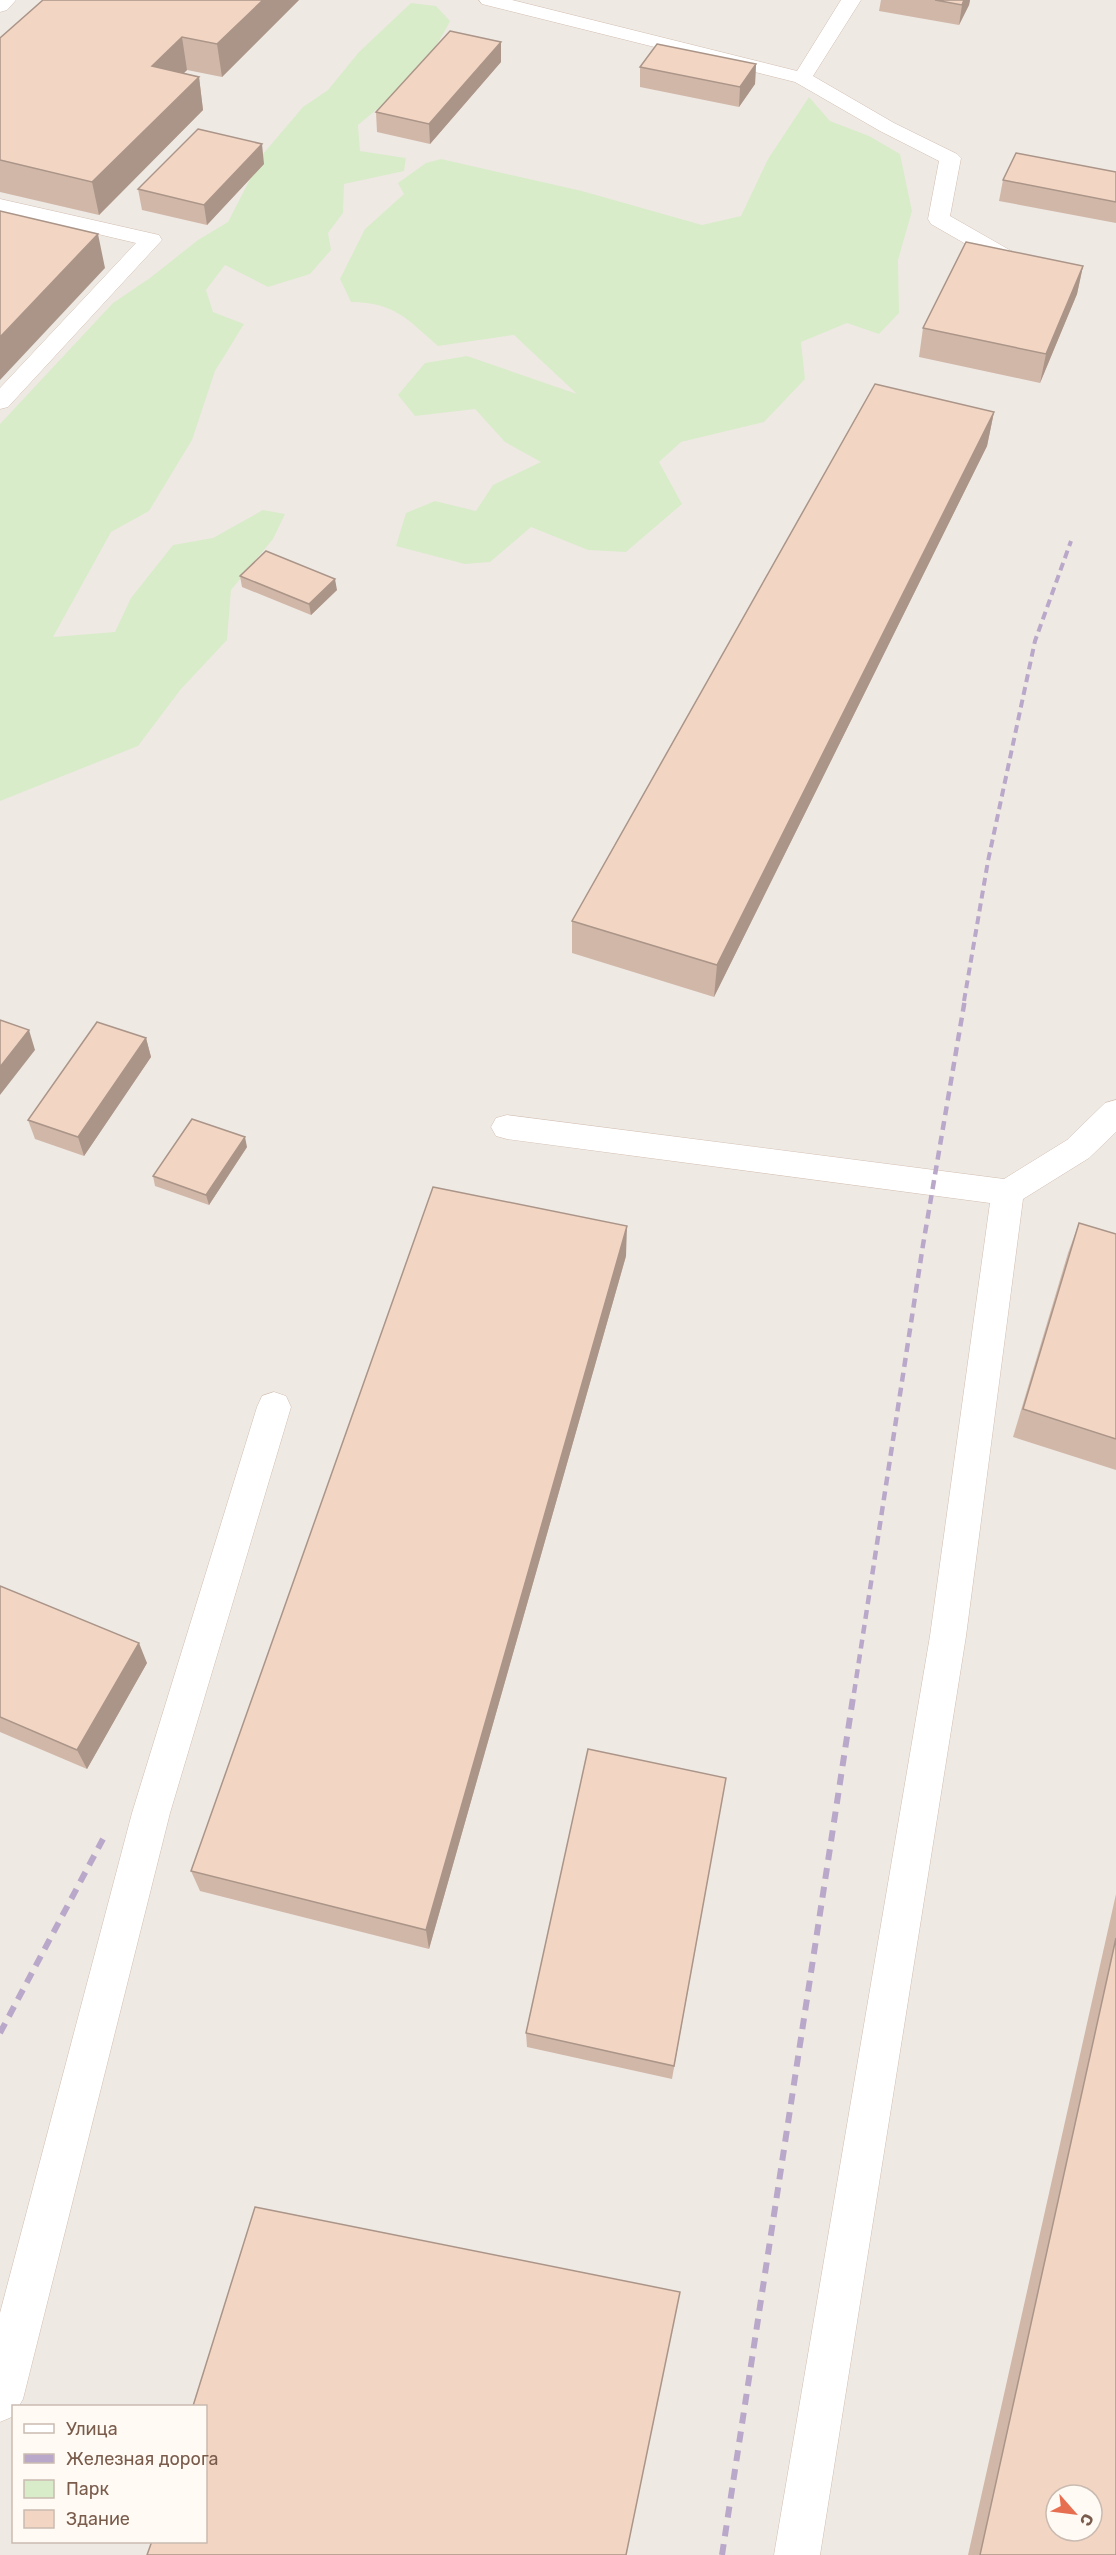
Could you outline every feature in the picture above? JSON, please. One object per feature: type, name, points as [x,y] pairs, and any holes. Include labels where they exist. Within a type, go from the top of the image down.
[{"type":"lane","points":[[0,6],[6,0]]},
{"type":"lane","points":[[489,0],[802,78],[887,127],[950,158],[939,219],[1012,261]]},
{"type":"lane","points":[[802,78],[851,0]]},
{"type":"lane","points":[[0,205],[151,240],[0,402]]},
{"type":"lane","points":[[507,1127],[1008,1192],[1078,1149],[1116,1112]]},
{"type":"lane","points":[[797,2555],[948,1636],[1008,1192]]},
{"type":"lane","points":[[0,2399],[151,1813],[274,1407]]},
{"type":"shaded area","points":[[0,0],[1116,0],[1116,2555],[0,2555]]},
{"type":"green space","points":[[411,3],[436,6],[450,21],[422,65],[358,125],[360,151],[406,158],[404,171],[344,184],[343,213],[328,233],[331,250],[310,274],[268,287],[225,265],[206,290],[213,312],[244,324],[215,371],[192,440],[149,511],[111,532],[53,637],[115,632],[131,598],[173,545],[213,538],[263,510],[285,514],[273,539],[231,590],[227,640],[181,689],[138,746],[0,801],[0,424],[113,303],[150,278],[198,240],[228,222],[263,154],[303,107],[328,90],[359,52]]},
{"type":"green space","points":[[809,97],[830,121],[869,136],[900,154],[912,211],[898,260],[899,313],[879,334],[847,323],[801,342],[805,379],[764,422],[681,442],[659,462],[682,504],[626,552],[588,550],[531,527],[490,562],[465,564],[396,546],[406,513],[435,501],[476,511],[493,485],[541,462],[505,442],[475,409],[415,416],[398,395],[425,363],[467,356],[577,394],[514,335],[438,346],[399,314],[379,305],[351,302],[340,279],[365,229],[404,194],[398,183],[426,163],[441,159],[582,191],[702,225],[741,216],[768,159]]},
{"type":"building","points":[[43,0],[263,0],[217,44],[182,37],[152,66],[199,77],[92,182],[0,160],[0,38]]},
{"type":"building","points":[[935,0],[964,0],[962,5]]},
{"type":"building","points":[[450,31],[501,42],[429,124],[376,112]]},
{"type":"building","points":[[657,44],[756,64],[740,87],[640,67]]},
{"type":"building","points":[[198,129],[262,144],[204,205],[138,189]]},
{"type":"building","points":[[1016,153],[1116,172],[1116,202],[1003,180]]},
{"type":"building","points":[[0,211],[98,234],[0,337]]},
{"type":"building","points":[[966,242],[1083,266],[1046,354],[923,328]]},
{"type":"building","points":[[875,384],[994,412],[717,965],[572,921]]},
{"type":"building","points":[[266,551],[335,579],[309,604],[240,576]]},
{"type":"building","points":[[0,1020],[29,1030],[0,1067]]},
{"type":"building","points":[[97,1022],[146,1038],[78,1137],[28,1120]]},
{"type":"building","points":[[192,1119],[245,1137],[206,1195],[153,1176]]},
{"type":"building","points":[[433,1187],[627,1226],[426,1930],[191,1871]]},
{"type":"building","points":[[1079,1223],[1116,1234],[1116,1439],[1023,1409]]},
{"type":"building","points":[[0,1586],[139,1643],[77,1750],[0,1717]]},
{"type":"building","points":[[588,1749],[726,1778],[674,2066],[526,2033]]},
{"type":"building","points":[[1116,1938],[1116,2555],[980,2555]]},
{"type":"building","points":[[255,2207],[680,2292],[626,2555],[147,2555],[151,2543],[207,2543],[207,2405],[193,2405]]},
{"type":"railway","points":[[964,1001],[988,861],[1035,641],[1071,541]]},
{"type":"railway","points":[[854,1693],[923,1245],[965,999]]},
{"type":"railway","points":[[722,2555],[854,1691]]},
{"type":"railway","points":[[0,2033],[103,1839]]}]
